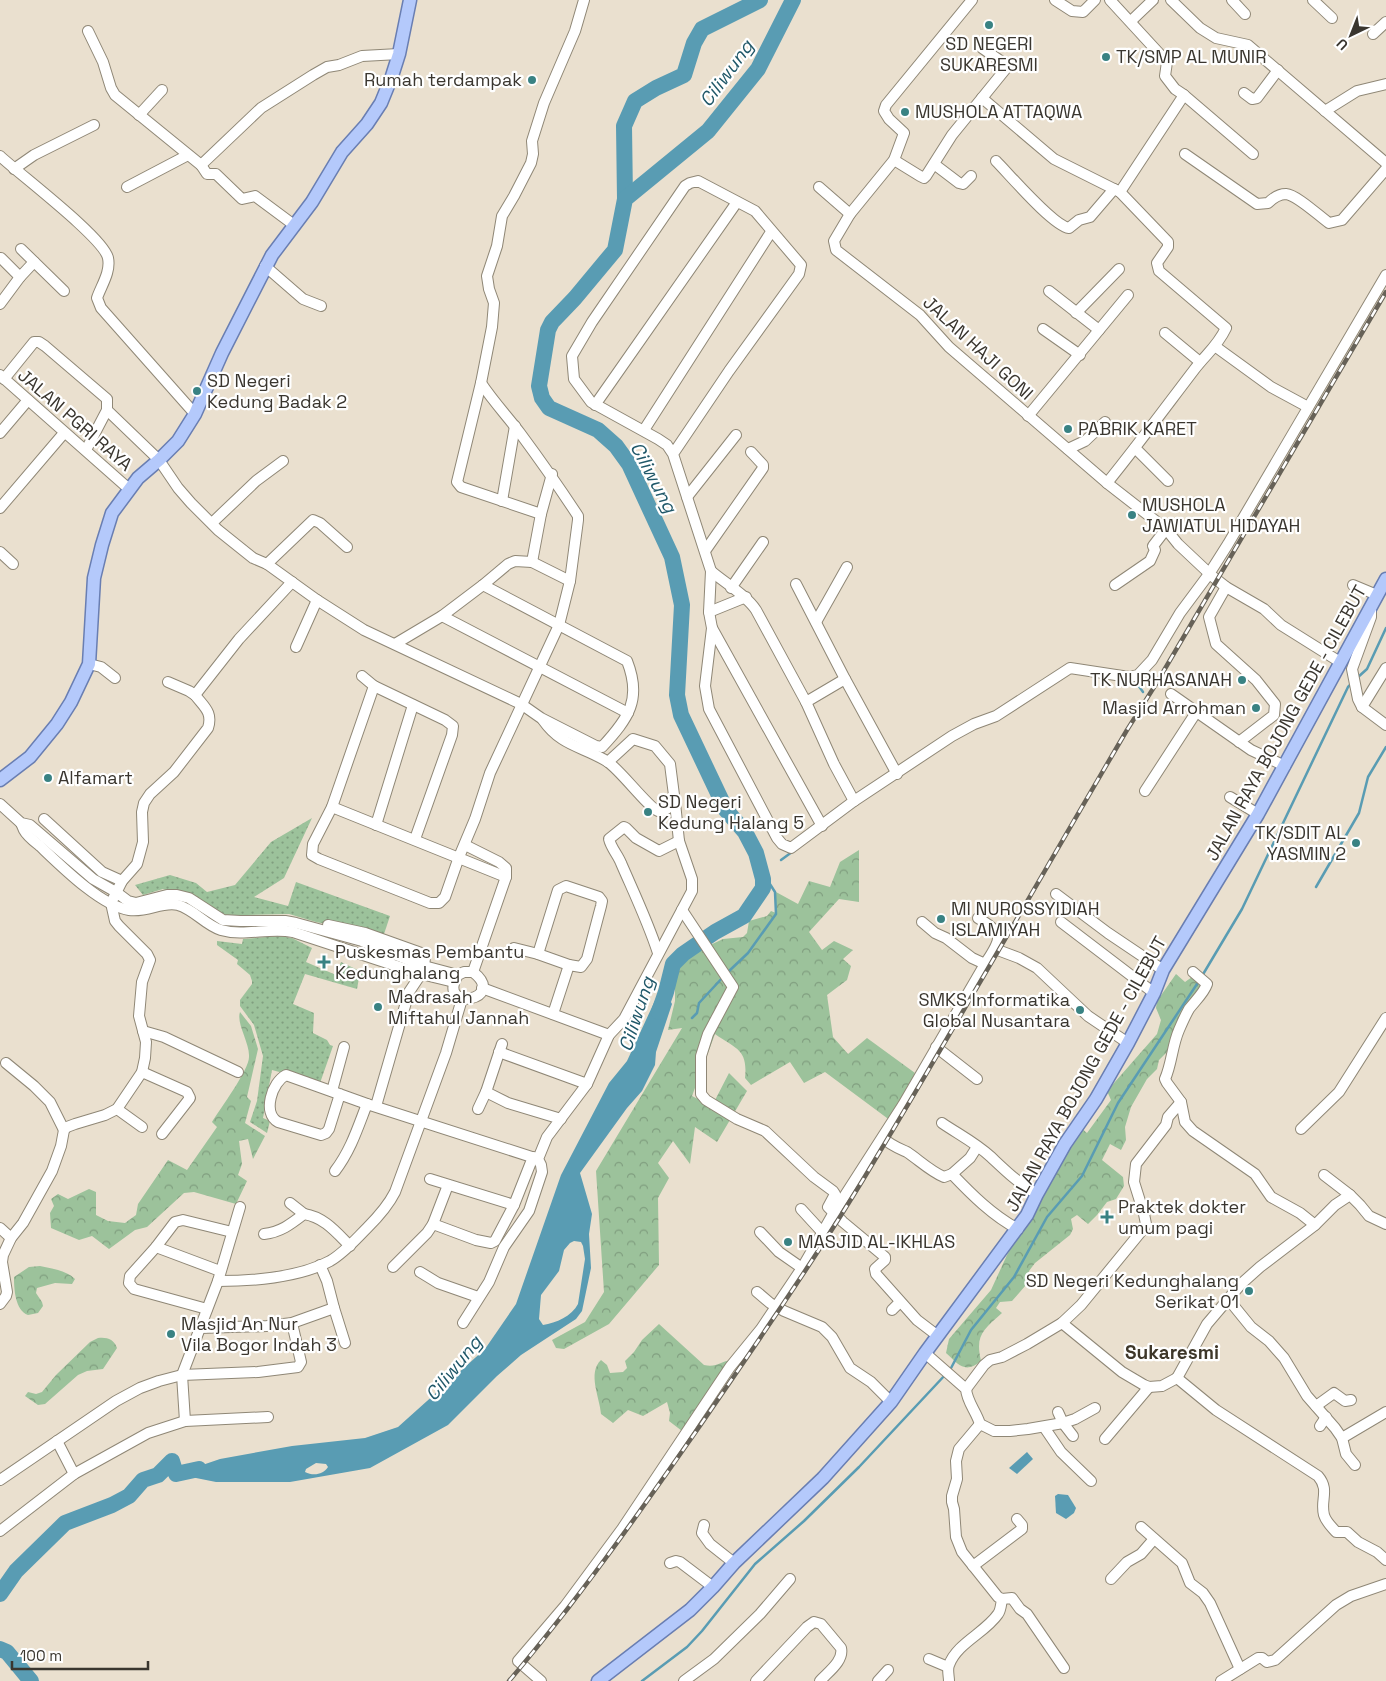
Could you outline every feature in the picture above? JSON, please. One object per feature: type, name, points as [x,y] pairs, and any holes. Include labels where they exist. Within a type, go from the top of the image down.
[{"type":"main road","points":[[0,780],[30,757],[57,724],[71,702],[89,664],[94,583],[102,545],[112,513],[138,478],[160,460],[178,441],[195,414],[222,353],[265,266],[312,202],[342,152],[367,124],[381,103],[399,54],[410,0]]},
{"type":"main road","name":"JALAN RAYA BOJONG GEDE - CILEBUT","points":[[598,1681],[690,1610],[734,1563],[823,1478],[929,1357],[938,1336],[1028,1215],[1037,1194],[1065,1144],[1096,1099],[1128,1043],[1154,993],[1163,970],[1258,814],[1386,579]]},
{"type":"street","points":[[540,514],[461,487],[457,482],[482,383],[494,309],[493,299],[488,289],[487,276],[497,246],[502,216],[531,164],[533,154],[532,141],[544,103],[577,25],[584,0]]},
{"type":"street","name":"JALAN HAJI GONI","points":[[972,0],[886,106],[884,110],[889,119],[904,133],[894,160],[850,214],[834,241],[836,250],[920,315],[949,347],[1028,416],[1107,483],[1166,529],[1178,544],[1209,574],[1226,587],[1264,609],[1281,625],[1340,662]]},
{"type":"street","points":[[1055,0],[1072,11],[1083,12],[1095,0]]},
{"type":"street","points":[[1110,0],[1166,62],[1165,76],[1175,89],[1253,154]]},
{"type":"street","points":[[1130,21],[1153,0]]},
{"type":"street","points":[[1171,0],[1200,28],[1216,38],[1248,45],[1386,163]]},
{"type":"street","points":[[1232,0],[1245,14]]},
{"type":"street","points":[[1313,0],[1332,18]]},
{"type":"street","points":[[1373,34],[1386,22]]},
{"type":"street","points":[[88,32],[103,62],[113,92],[201,165],[207,174],[216,174],[242,198],[255,196],[294,225]]},
{"type":"street","points":[[894,160],[924,178],[952,135],[1008,66],[982,48]]},
{"type":"street","points":[[201,165],[261,108],[327,67],[339,65],[362,56],[399,54]]},
{"type":"street","points":[[1244,93],[1252,99],[1257,98],[1278,70]]},
{"type":"street","points":[[1325,111],[1357,91],[1375,85],[1386,84]]},
{"type":"street","points":[[139,115],[162,90]]},
{"type":"street","points":[[996,161],[1048,215],[1065,228],[1069,228],[1079,220],[1090,217],[1117,191],[1184,95]]},
{"type":"street","points":[[982,98],[1054,159],[1117,191],[1168,242],[1168,247],[1157,263],[1159,271],[1226,328],[1216,347],[1200,362],[1136,448],[1107,483]]},
{"type":"street","points":[[14,169],[34,155],[94,125]]},
{"type":"street","points":[[1186,154],[1257,204],[1268,203],[1275,197],[1284,194],[1291,196],[1329,223],[1342,220],[1386,169]]},
{"type":"street","points":[[127,187],[188,155]]},
{"type":"street","points":[[0,156],[69,215],[104,249],[109,268],[97,298],[101,308],[195,414]]},
{"type":"street","points":[[934,164],[959,184],[962,184],[971,176]]},
{"type":"street","points":[[673,454],[729,371],[799,274],[802,265],[771,232],[755,211],[698,181],[690,182],[679,195],[592,322],[572,356],[574,379],[594,405],[644,430],[667,445],[673,454],[711,571],[709,612],[712,628],[705,686],[709,709],[777,838],[787,847],[791,848],[854,801],[952,736],[974,724],[996,716],[1070,668],[1129,677],[1138,676],[1152,660],[1180,613],[1209,574],[1386,275]]},
{"type":"street","points":[[819,187],[850,214]]},
{"type":"street","points":[[594,405],[737,202]]},
{"type":"street","points":[[644,430],[771,232]]},
{"type":"street","points":[[21,249],[64,291]]},
{"type":"street","points":[[1,258],[20,277]]},
{"type":"street","points":[[0,304],[34,262]]},
{"type":"street","points":[[265,266],[303,299],[321,306]]},
{"type":"street","points":[[1076,313],[1119,269]]},
{"type":"street","points":[[1049,291],[1099,330]]},
{"type":"street","points":[[1028,416],[1128,295]]},
{"type":"street","points":[[1043,329],[1080,354]]},
{"type":"street","points":[[1165,333],[1200,362]]},
{"type":"street","points":[[2,377],[34,342],[39,342],[45,346],[106,400],[107,410],[86,450]]},
{"type":"street","points":[[1216,347],[1271,387],[1308,406]]},
{"type":"street","name":"JALAN PGRI RAYA","points":[[2,377],[129,489]]},
{"type":"street","points":[[374,686],[332,807],[313,844],[312,855],[430,903],[439,902],[445,897],[475,819],[490,773],[559,625],[570,581],[578,516],[552,474],[515,426],[493,402],[482,383]]},
{"type":"street","points":[[0,433],[28,400]]},
{"type":"street","points":[[107,410],[160,460],[178,488],[212,523],[253,558],[266,564],[351,623],[521,704],[541,718],[596,746],[602,747],[628,713],[634,700],[635,687],[627,660],[483,585]]},
{"type":"street","points":[[1068,450],[1086,441],[1105,422]]},
{"type":"street","points":[[502,501],[515,426]]},
{"type":"street","points":[[0,508],[64,433]]},
{"type":"street","points":[[687,497],[736,435]]},
{"type":"street","points":[[1136,448],[1168,481]]},
{"type":"street","points":[[705,551],[763,468],[763,464],[751,452]]},
{"type":"street","points":[[212,523],[256,481],[284,461]]},
{"type":"street","points":[[532,562],[540,514],[552,474]]},
{"type":"street","points":[[266,564],[313,520],[320,523],[348,547]]},
{"type":"street","points":[[1115,585],[1150,560],[1154,550],[1153,546],[1166,529]]},
{"type":"street","points":[[731,588],[762,542]]},
{"type":"street","points":[[0,552],[13,564]]},
{"type":"street","points":[[395,644],[442,616],[508,564],[515,561],[532,562],[570,581]]},
{"type":"street","points":[[816,622],[847,566]]},
{"type":"street","points":[[711,571],[731,588],[746,597],[756,610],[806,702],[834,764],[854,801]]},
{"type":"street","points":[[195,696],[239,639],[292,582]]},
{"type":"street","points":[[796,584],[845,680],[897,774]]},
{"type":"street","points":[[1353,585],[1377,595]]},
{"type":"street","points":[[1226,587],[1209,617],[1216,644],[1256,680],[1275,704],[1274,715],[1239,742]]},
{"type":"street","points":[[709,612],[746,597]]},
{"type":"street","points":[[296,647],[317,600]]},
{"type":"street","points":[[1371,607],[1371,617],[1352,669],[1360,703],[1386,725]]},
{"type":"street","points":[[442,616],[628,713]]},
{"type":"street","points":[[712,628],[822,826]]},
{"type":"street","points":[[89,664],[101,667],[115,678]]},
{"type":"street","points":[[1360,703],[1386,668]]},
{"type":"street","points":[[362,676],[374,686],[445,720],[453,726],[452,735],[415,839]]},
{"type":"street","points":[[806,702],[845,680]]},
{"type":"street","points":[[64,1130],[67,1127],[106,1115],[117,1109],[142,1072],[146,1042],[139,1016],[142,982],[150,960],[148,954],[119,926],[115,920],[111,903],[122,881],[137,864],[143,842],[142,812],[144,803],[150,794],[174,772],[208,728],[210,721],[208,711],[195,696],[189,691],[168,682]]},
{"type":"street","points":[[1171,694],[1251,750],[1285,766]]},
{"type":"street","points":[[376,825],[413,705]]},
{"type":"street","points":[[1144,790],[1197,711]]},
{"type":"street","points":[[541,718],[556,735],[571,745],[608,762],[658,811],[664,811],[675,803]]},
{"type":"street","points":[[433,1224],[476,1240],[491,1243],[495,1241],[547,1137],[587,1084],[609,1035],[624,1019],[690,897],[692,884],[679,841],[670,764],[655,746],[633,739],[608,762]]},
{"type":"street","points":[[1230,797],[1258,814]]},
{"type":"street","points":[[0,804],[21,823],[24,832],[88,889],[127,910],[142,912],[166,895],[177,895],[189,898],[223,920],[240,922],[279,920],[363,937],[422,970]]},
{"type":"street","points":[[332,807],[506,877]]},
{"type":"street","points":[[44,819],[102,872],[122,881]]},
{"type":"street","points":[[21,823],[30,825],[92,880],[116,892],[128,901],[176,905],[194,912],[212,926],[233,932],[247,933],[277,930],[293,932],[422,970],[456,978]]},
{"type":"street","points":[[658,953],[640,905],[609,839],[624,827],[636,838],[659,851],[679,841]]},
{"type":"street","points":[[465,845],[499,862],[506,868],[506,877],[473,972]]},
{"type":"street","points":[[514,948],[581,967],[587,960],[602,901],[594,894],[566,886],[561,887],[558,890],[538,954]]},
{"type":"street","points":[[1056,894],[1108,933],[1163,970]]},
{"type":"street","points":[[682,910],[733,987],[708,1034],[703,1049],[701,1056],[701,1094],[706,1100],[737,1119],[765,1131],[814,1177],[833,1191],[835,1194],[828,1207],[833,1214],[885,1257],[885,1260],[875,1269],[876,1274],[917,1320],[938,1336]]},
{"type":"street","points":[[541,1681],[518,1661],[565,1606],[622,1528],[730,1367],[761,1329],[802,1268],[833,1214],[904,1105],[936,1047],[995,949],[999,939],[998,934],[978,918]]},
{"type":"street","points":[[922,922],[972,958],[985,964]]},
{"type":"street","points":[[1061,922],[1154,993]]},
{"type":"street","points":[[995,949],[1019,958],[1037,968],[1088,1016],[1128,1043]]},
{"type":"street","points":[[552,1014],[569,965]]},
{"type":"street","points":[[335,1170],[346,1155],[371,1105],[409,992],[422,970]]},
{"type":"street","points":[[464,972],[473,972],[480,977],[482,988],[480,994],[468,1000],[462,999],[456,994],[454,988],[456,978],[464,972]]},
{"type":"street","points":[[1194,972],[1205,981],[1205,988],[1188,1011],[1177,1035],[1165,1079],[1181,1102],[1186,1122],[1193,1131],[1255,1174],[1271,1197],[1300,1213],[1315,1225]]},
{"type":"street","points":[[482,988],[609,1035]]},
{"type":"street","points":[[156,1247],[219,1276],[247,1281],[271,1278],[320,1265],[350,1246],[390,1202],[446,1053],[462,999]]},
{"type":"street","points":[[1301,1129],[1340,1092],[1386,1018]]},
{"type":"street","points":[[143,1031],[164,1037],[238,1072]]},
{"type":"street","points":[[344,1047],[336,1093],[330,1129],[320,1135],[273,1119],[270,1113],[273,1088],[280,1078],[286,1075],[336,1093],[371,1105],[536,1158],[541,1165],[542,1172],[529,1211],[504,1247],[488,1282],[463,1323]]},
{"type":"street","points":[[936,1047],[976,1079]]},
{"type":"street","points":[[478,1109],[501,1048],[587,1084]]},
{"type":"street","points":[[0,1304],[7,1292],[1,1262],[3,1255],[11,1238],[23,1223],[52,1171],[60,1152],[64,1130],[50,1102],[6,1063]]},
{"type":"street","points":[[142,1072],[187,1092],[190,1098],[162,1134]]},
{"type":"street","points":[[486,1092],[508,1103],[561,1119]]},
{"type":"street","points":[[1095,1408],[1064,1424],[994,1431],[980,1424],[977,1413],[967,1397],[966,1389],[990,1360],[1027,1344],[1062,1323],[1081,1305],[1144,1228],[1146,1224],[1144,1214],[1134,1182],[1136,1164],[1166,1125],[1168,1117],[1181,1102]]},
{"type":"street","points":[[117,1109],[142,1126]]},
{"type":"street","points":[[942,1123],[977,1147],[1022,1186],[1037,1194]]},
{"type":"street","points":[[883,1138],[890,1145],[922,1162],[934,1172],[944,1177],[952,1174],[970,1158],[977,1147]]},
{"type":"street","points":[[952,1174],[994,1213],[1006,1223],[1018,1229]]},
{"type":"street","points":[[1324,1175],[1350,1195],[1369,1216],[1386,1224]]},
{"type":"street","points":[[430,1179],[514,1206]]},
{"type":"street","points":[[393,1267],[427,1233],[433,1224],[448,1185]]},
{"type":"street","points":[[1062,1323],[1122,1372],[1149,1387],[1162,1386],[1177,1378],[1207,1324],[1253,1273],[1315,1225],[1335,1205],[1350,1195]]},
{"type":"street","points":[[290,1203],[304,1214],[315,1216],[323,1221],[350,1246]]},
{"type":"street","points":[[185,1421],[182,1375],[219,1276],[240,1207]]},
{"type":"street","points":[[801,1209],[823,1233]]},
{"type":"street","points":[[264,1234],[282,1230],[304,1214]]},
{"type":"street","points":[[207,1309],[134,1289],[129,1283],[130,1276],[156,1247],[174,1222],[183,1220],[232,1232]]},
{"type":"street","points":[[0,1228],[11,1238]]},
{"type":"street","points":[[760,1232],[779,1252],[802,1268]]},
{"type":"street","points":[[320,1265],[327,1281],[345,1343]]},
{"type":"street","points":[[420,1272],[438,1283],[478,1296]]},
{"type":"street","points":[[758,1292],[776,1306],[822,1327],[832,1336],[850,1368],[871,1382],[891,1402]]},
{"type":"street","points":[[1229,1300],[1251,1327],[1269,1341],[1280,1353],[1300,1386],[1342,1438],[1346,1454],[1355,1465]]},
{"type":"street","points":[[892,1310],[900,1302]]},
{"type":"street","points":[[200,1328],[267,1326],[292,1323],[334,1308]]},
{"type":"street","points":[[0,1480],[140,1388],[182,1375],[258,1372],[298,1367],[301,1362],[292,1323]]},
{"type":"street","points":[[929,1357],[966,1389]]},
{"type":"street","points":[[1177,1378],[1216,1410],[1318,1476],[1324,1483],[1324,1515],[1331,1526],[1336,1532],[1347,1532],[1358,1542],[1378,1552],[1386,1560]]},
{"type":"street","points":[[1104,1439],[1149,1387]]},
{"type":"street","points":[[1316,1406],[1334,1394],[1345,1401],[1351,1400]]},
{"type":"street","points":[[1058,1412],[1073,1436]]},
{"type":"street","points":[[1342,1438],[1386,1412]]},
{"type":"street","points":[[0,1532],[74,1474],[148,1433],[185,1421],[268,1417]]},
{"type":"street","points":[[1320,1426],[1326,1417]]},
{"type":"street","points":[[980,1424],[959,1449],[956,1461],[957,1479],[952,1496],[956,1537],[962,1552],[998,1597],[1002,1599],[1012,1598],[1020,1609],[1027,1614],[1064,1668]]},
{"type":"street","points":[[1044,1427],[1061,1452],[1091,1481]]},
{"type":"street","points":[[57,1441],[74,1474]]},
{"type":"street","points":[[973,1566],[1022,1529],[1022,1525],[1017,1519]]},
{"type":"street","points":[[704,1524],[702,1533],[734,1563]]},
{"type":"street","points":[[1140,1527],[1180,1560],[1188,1579],[1193,1586],[1203,1593],[1210,1604],[1240,1669]]},
{"type":"street","points":[[1111,1580],[1127,1562],[1141,1554],[1154,1539]]},
{"type":"street","points":[[670,1563],[680,1562],[713,1587]]},
{"type":"street","points":[[684,1681],[714,1659],[760,1614],[790,1579]]},
{"type":"street","points":[[1221,1681],[1258,1658],[1267,1662],[1274,1660],[1336,1605],[1351,1596],[1386,1584]]},
{"type":"street","points":[[949,1681],[948,1667],[957,1653],[981,1632],[999,1612],[1002,1599]]},
{"type":"street","points":[[756,1681],[814,1622],[821,1624],[841,1648],[842,1652],[840,1659],[820,1681]]},
{"type":"street","points":[[929,1659],[948,1667]]},
{"type":"street","points":[[878,1681],[888,1670]]},
{"type":"green space","points":[[312,818],[284,878],[254,897],[288,906],[296,882],[390,916],[384,934],[356,926],[355,930],[316,922],[289,914],[247,915],[223,920],[184,895],[163,889],[143,895],[135,885],[170,875],[196,883],[207,892],[235,885],[271,842]]},
{"type":"green space","points":[[859,850],[859,902],[839,899],[809,932],[822,950],[834,941],[853,950],[843,959],[851,966],[847,980],[827,995],[833,1037],[848,1054],[867,1038],[915,1073],[891,1121],[825,1072],[804,1083],[790,1062],[751,1085],[745,1078],[745,1061],[742,1055],[735,1047],[715,1034],[692,1096],[712,1106],[729,1073],[747,1091],[717,1142],[695,1127],[690,1164],[673,1141],[658,1163],[669,1178],[658,1198],[659,1265],[609,1324],[564,1349],[556,1348],[552,1340],[585,1322],[604,1292],[596,1171],[682,1028],[668,1030],[675,1001],[675,965],[693,953],[723,939],[743,937],[747,933],[749,921],[767,916],[771,911],[776,913],[776,892],[798,904],[809,881],[830,887],[840,862]]},
{"type":"green space","points":[[279,936],[292,938],[312,948],[306,962],[336,975],[341,962],[364,973],[363,978],[359,978],[357,989],[305,974],[293,1004],[314,1013],[313,1033],[327,1040],[333,1046],[320,1083],[272,1070],[263,1118],[270,1121],[267,1133],[250,1122],[257,1101],[263,1056],[254,1025],[240,1006],[240,1000],[252,984],[252,981],[250,975],[237,964],[238,960],[217,945],[217,941],[242,944],[243,939]]},
{"type":"green space","points":[[1176,974],[1185,982],[1192,977],[1200,982],[1200,992],[1183,1016],[1168,1051],[1159,1060],[1157,1069],[1147,1079],[1131,1107],[1125,1127],[1126,1140],[1121,1150],[1110,1144],[1102,1160],[1123,1177],[1124,1186],[1116,1199],[1107,1202],[1088,1224],[1077,1215],[1071,1219],[1073,1229],[1070,1235],[1035,1263],[1029,1271],[1026,1285],[1012,1301],[1000,1302],[996,1308],[1002,1313],[982,1334],[979,1345],[981,1361],[971,1367],[962,1366],[946,1353],[949,1339],[991,1290],[1007,1255],[1065,1152],[1074,1142],[1081,1128],[1087,1133],[1111,1100],[1107,1091],[1157,1034],[1161,1020],[1156,1008],[1157,1001]]},
{"type":"green space","points":[[240,1012],[251,1026],[258,1049],[247,1097],[251,1101],[245,1123],[265,1136],[253,1159],[248,1139],[239,1141],[242,1164],[238,1175],[247,1181],[236,1204],[194,1192],[184,1193],[147,1227],[135,1230],[109,1249],[92,1236],[79,1240],[51,1228],[50,1213],[54,1206],[51,1199],[58,1194],[68,1199],[89,1189],[96,1192],[96,1215],[108,1221],[125,1223],[136,1215],[138,1204],[168,1160],[187,1170],[217,1127],[212,1122],[248,1063],[249,1052],[240,1022]]},
{"type":"green space","points":[[40,1266],[63,1272],[75,1279],[72,1284],[55,1283],[37,1288],[36,1293],[43,1306],[38,1313],[28,1315],[20,1309],[18,1304],[14,1277],[29,1267]]},
{"type":"green space","points":[[659,1324],[704,1365],[712,1366],[732,1360],[682,1431],[669,1421],[670,1413],[667,1402],[643,1416],[628,1410],[613,1423],[601,1414],[595,1386],[597,1365],[601,1360],[607,1365],[610,1373],[623,1372],[627,1368],[625,1361],[642,1340]]},
{"type":"green space","points":[[98,1338],[110,1339],[117,1348],[103,1369],[87,1371],[78,1375],[45,1404],[38,1405],[25,1396],[28,1392],[36,1394],[42,1392],[56,1375],[90,1342]]},
{"type":"water","points":[[666,992],[672,1004],[656,1052],[655,1065],[642,1091],[627,1108],[580,1173],[592,1214],[589,1234],[591,1268],[582,1311],[576,1319],[521,1355],[448,1425],[370,1468],[290,1482],[216,1482],[176,1474],[220,1459],[292,1446],[365,1438],[398,1427],[485,1349],[516,1304],[561,1175],[609,1083],[627,1061],[658,994]],"holes":[[[574,1241],[581,1242],[585,1259],[578,1304],[572,1312],[563,1318],[543,1325],[539,1319],[541,1295],[559,1271],[564,1250]],[[316,1463],[326,1464],[328,1467],[318,1474],[305,1472],[306,1469]]]},
{"type":"water","points":[[1027,1452],[1033,1459],[1017,1474],[1009,1468]]},
{"type":"water","points":[[1058,1494],[1068,1495],[1076,1508],[1074,1513],[1066,1519],[1056,1513],[1055,1496]]},
{"type":"waterway","points":[[625,199],[624,126],[635,101],[656,88],[684,75],[694,43],[702,29],[760,0]]},
{"type":"waterway","name":"Ciliwung","points":[[659,1012],[673,964],[683,954],[715,932],[744,916],[763,888],[763,879],[756,853],[745,832],[726,810],[681,715],[677,695],[682,605],[672,557],[629,464],[616,446],[598,430],[549,408],[542,398],[539,386],[548,330],[552,322],[575,298],[615,250],[625,199],[708,131],[758,69],[793,0]]},
{"type":"waterway","points":[[1357,678],[1367,669],[1386,628]]},
{"type":"waterway","points":[[1119,680],[1138,685],[1143,692]]},
{"type":"waterway","points":[[1202,976],[1242,909],[1351,684]]},
{"type":"waterway","points":[[1316,887],[1359,813],[1368,777],[1386,747]]},
{"type":"waterway","points":[[781,860],[792,852]]},
{"type":"waterway","name":"Ciliwung","points":[[728,972],[748,953],[776,914],[775,892],[761,870]]},
{"type":"waterway","name":"Ciliwung","points":[[692,1018],[697,1013],[699,1003],[724,976]]},
{"type":"waterway","points":[[950,1370],[971,1330],[1014,1277],[1047,1217],[1082,1176],[1118,1103],[1199,981]]},
{"type":"waterway","points":[[642,1681],[687,1647],[755,1564],[804,1521],[859,1467],[946,1374]]},
{"type":"waterway","name":"Ciliwung","points":[[0,1594],[16,1571],[65,1523],[112,1505],[129,1496],[143,1480],[158,1475],[172,1461],[176,1474],[199,1469]]},
{"type":"waterway","points":[[0,1649],[7,1652],[31,1681]]},
{"type":"railway","points":[[509,1681],[583,1589],[652,1494],[766,1329],[833,1227],[939,1052],[1386,292]]},
{"type":"place","name":"SD NEGERI SUKARESMI","points":[[989,25]]},
{"type":"place","name":"TK/SMP AL MUNIR","points":[[1106,57]]},
{"type":"place","name":"Rumah terdampak","points":[[532,80]]},
{"type":"place","name":"MUSHOLA ATTAQWA","points":[[905,112]]},
{"type":"place","name":"SD Negeri Kedung Badak 2","points":[[197,391]]},
{"type":"place","name":"PABRIK KARET","points":[[1068,429]]},
{"type":"place","name":"MUSHOLA JAWIATUL HIDAYAH","points":[[1132,515]]},
{"type":"place","name":"TK NURHASANAH","points":[[1242,680]]},
{"type":"place","name":"Masjid Arrohman","points":[[1256,708]]},
{"type":"place","name":"Alfamart","points":[[48,778]]},
{"type":"place","name":"SD Negeri Kedung Halang 5","points":[[648,812]]},
{"type":"place","name":"TK/SDIT AL YASMIN 2","points":[[1356,843]]},
{"type":"place","name":"MI NUROSSYIDIAH ISLAMIYAH","points":[[941,919]]},
{"type":"place","name":"Puskesmas Pembantu Kedunghalang","points":[[324,962]]},
{"type":"place","name":"Madrasah Miftahul Jannah","points":[[378,1007]]},
{"type":"place","name":"SMKS Informatika Global Nusantara","points":[[1080,1010]]},
{"type":"place","name":"Praktek dokter umum pagi","points":[[1107,1217]]},
{"type":"place","name":"MASJID AL-IKHLAS","points":[[788,1242]]},
{"type":"place","name":"SD Negeri Kedunghalang Serikat 01","points":[[1249,1291]]},
{"type":"place","name":"Masjid An Nur Vila Bogor Indah 3","points":[[171,1334]]},
{"type":"district","name":"Sukaresmi","points":[[1172,1352]]}]
